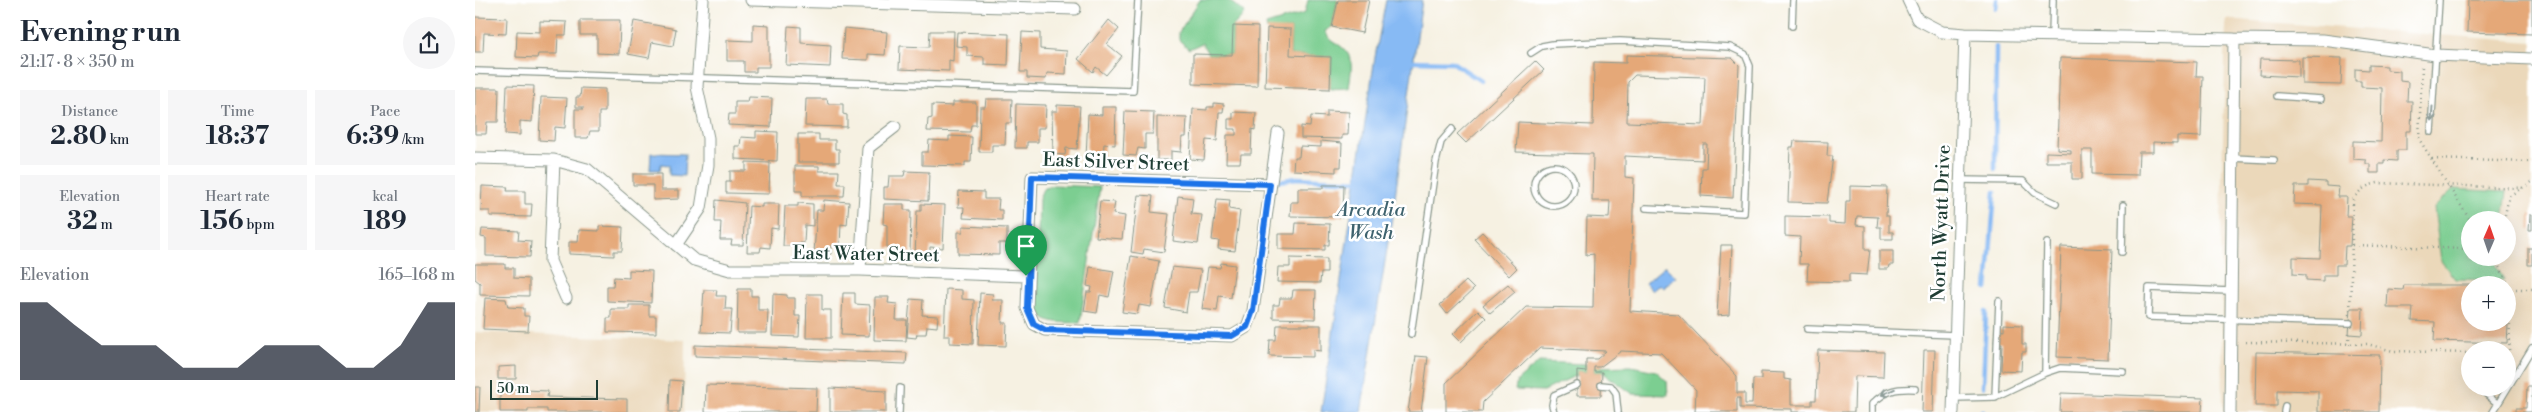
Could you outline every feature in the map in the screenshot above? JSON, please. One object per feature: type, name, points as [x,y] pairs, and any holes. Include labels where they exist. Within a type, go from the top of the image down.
[{"type":"street","points":[[677,245],[701,208],[708,165],[709,138],[697,87],[703,0]]},
{"type":"street","points":[[751,0],[1075,9]]},
{"type":"street","points":[[1908,0],[1917,19],[1942,32],[2052,36],[2323,40],[2436,55],[2532,59]]},
{"type":"street","name":"North Wyatt Drive","points":[[1953,412],[1965,34]]},
{"type":"street","points":[[2230,412],[2234,39]]},
{"type":"street","points":[[860,270],[868,148],[895,127]]},
{"type":"street","points":[[1026,276],[1027,308],[1034,324],[1045,330],[1232,336],[1247,327],[1253,311],[1270,184],[1279,133]]},
{"type":"street","name":"East Water Street","points":[[475,158],[554,160],[587,169],[694,260],[730,270],[860,270],[1026,276]]},
{"type":"street","points":[[554,160],[550,261],[566,298]]},
{"type":"street","name":"East Silver Street","points":[[1026,276],[1032,177],[1270,184]]},
{"type":"lane","points":[[475,70],[1133,91],[1138,0]]},
{"type":"lane","points":[[1792,26],[1793,0]]},
{"type":"lane","points":[[2052,36],[2053,0]]},
{"type":"lane","points":[[2431,132],[2439,0]]},
{"type":"lane","points":[[1531,54],[1542,46],[1553,44],[1620,41],[1730,47],[1745,54],[1750,66],[1743,213],[1646,208]]},
{"type":"lane","points":[[2277,96],[2321,99]]},
{"type":"lane","points":[[1411,334],[1436,162],[1441,142],[1452,129]]},
{"type":"lane","points":[[2232,158],[2274,160]]},
{"type":"lane","points":[[1555,166],[1567,171],[1571,176],[1574,188],[1568,200],[1556,206],[1542,202],[1535,192],[1534,185],[1538,173],[1543,169],[1555,166]]},
{"type":"lane","points":[[1960,180],[2023,181],[2035,193],[2056,203]]},
{"type":"lane","points":[[2122,252],[2123,205]]},
{"type":"lane","points":[[2045,373],[2047,243]]},
{"type":"lane","points":[[2231,291],[2149,288],[2148,317],[2350,323]]},
{"type":"lane","points":[[1995,398],[1999,301]]},
{"type":"lane","points":[[1807,329],[1955,335]]},
{"type":"lane","points":[[2493,412],[2532,348]]},
{"type":"lane","points":[[1953,398],[1995,398],[2045,373],[2060,368],[2123,371]]},
{"type":"lane","points":[[1554,412],[1554,395],[1577,384]]},
{"type":"lane","points":[[1601,385],[1611,386],[1616,393],[1618,412]]},
{"type":"lane","points":[[899,388],[899,412]]},
{"type":"lane","points":[[1872,412],[1872,404],[1883,393],[1896,388],[1915,389]]},
{"type":"lane","points":[[2488,396],[2498,404]]},
{"type":"path","points":[[2422,67],[2419,139],[2464,211]]},
{"type":"path","points":[[2432,160],[2532,162]]},
{"type":"path","points":[[2506,211],[2509,196],[2532,182]]},
{"type":"path","points":[[2349,344],[2353,200],[2357,193],[2369,185],[2378,183],[2522,188]]},
{"type":"path","points":[[2352,245],[2461,249]]},
{"type":"path","points":[[2516,289],[2532,289]]},
{"type":"path","points":[[2246,342],[2367,344],[2393,351],[2461,353]]},
{"type":"shaded area","points":[[2226,19],[2532,42],[2532,412],[2223,412],[2221,218]]},
{"type":"shaded area","points":[[475,332],[685,340],[684,412],[475,412]]},
{"type":"green space","points":[[1200,0],[1228,0],[1245,13],[1233,26],[1232,55],[1208,54],[1202,43],[1189,49],[1179,40],[1179,32]]},
{"type":"green space","points":[[1308,0],[1338,0],[1332,27],[1325,31],[1331,40],[1348,54],[1351,64],[1349,88],[1330,89],[1331,57],[1290,55],[1291,29],[1267,30],[1266,25],[1305,13]]},
{"type":"green space","points":[[1053,185],[1100,187],[1080,323],[1054,322],[1043,317],[1036,307],[1039,198],[1043,189]]},
{"type":"green space","points":[[2453,189],[2507,192],[2504,211],[2461,211],[2461,266],[2496,266],[2502,276],[2461,276],[2461,279],[2455,279],[2441,261],[2434,208]]},
{"type":"green space","points":[[1539,362],[1586,364],[1586,372],[1577,371],[1577,375],[1543,391],[1515,390],[1517,381]]},
{"type":"green space","points":[[1631,366],[1656,371],[1667,381],[1668,395],[1633,394],[1602,372],[1594,372],[1594,367]]},
{"type":"water","name":"Arcadia Wash","points":[[1386,0],[1422,0],[1393,211],[1361,412],[1321,412],[1375,57]]},
{"type":"water","points":[[651,153],[685,154],[684,176],[669,175],[669,165],[661,164],[660,170],[650,170]]},
{"type":"water","points":[[1665,266],[1675,277],[1663,288],[1660,284],[1652,291],[1645,283]]},
{"type":"building","points":[[1338,0],[1369,0],[1362,33],[1332,27]]},
{"type":"building","points":[[2468,0],[2532,0],[2532,34],[2467,32]]},
{"type":"building","points":[[475,17],[507,18],[506,34],[484,33],[483,52],[475,52]]},
{"type":"building","points":[[580,20],[620,20],[619,54],[597,53],[597,35],[580,35]]},
{"type":"building","points":[[1109,20],[1119,29],[1107,44],[1122,56],[1106,75],[1096,67],[1093,72],[1078,59]]},
{"type":"building","points":[[540,21],[567,22],[566,35],[558,35],[557,54],[538,54],[537,58],[516,57],[517,31],[540,32]]},
{"type":"building","points":[[634,21],[676,29],[673,46],[652,42],[649,58],[628,54]]},
{"type":"building","points":[[753,24],[769,25],[769,67],[756,67],[756,72],[744,72],[744,61],[727,61],[727,40],[753,41]]},
{"type":"building","points":[[788,26],[801,27],[801,43],[831,45],[830,67],[786,65]]},
{"type":"building","points":[[1233,26],[1258,27],[1257,86],[1193,84],[1193,54],[1232,55]]},
{"type":"building","points":[[844,28],[887,32],[885,55],[868,54],[868,60],[842,59]]},
{"type":"building","points":[[1267,28],[1291,29],[1290,55],[1331,57],[1330,89],[1265,87]]},
{"type":"building","points":[[930,31],[954,31],[953,61],[949,60],[949,71],[899,69],[900,46],[929,47]]},
{"type":"building","points":[[957,32],[1009,34],[1008,65],[984,64],[984,57],[967,56],[967,47],[956,46]]},
{"type":"building","points":[[1022,32],[1040,33],[1040,49],[1067,51],[1066,74],[1047,73],[1046,79],[1027,78],[1027,72],[1020,72]]},
{"type":"building","points":[[1626,55],[1732,58],[1739,65],[1733,198],[1701,196],[1702,168],[1706,168],[1707,144],[1703,144],[1703,160],[1625,156],[1625,177],[1634,178],[1630,311],[1678,314],[1737,376],[1737,393],[1745,393],[1745,404],[1752,404],[1753,379],[1761,379],[1761,372],[1784,373],[1784,379],[1791,380],[1791,405],[1812,405],[1812,400],[1816,400],[1818,350],[1884,352],[1883,377],[1855,376],[1854,412],[1792,412],[1792,409],[1740,408],[1740,398],[1737,398],[1737,412],[1695,412],[1696,390],[1661,353],[1621,351],[1600,367],[1594,367],[1594,372],[1602,372],[1601,396],[1577,396],[1577,371],[1586,372],[1586,359],[1597,359],[1606,351],[1540,348],[1483,402],[1482,412],[1446,412],[1446,383],[1526,307],[1593,308],[1594,254],[1586,255],[1587,217],[1609,218],[1610,201],[1592,201],[1593,154],[1516,152],[1518,122],[1593,125],[1594,62],[1626,63]],"holes":[[[1635,75],[1705,77],[1703,125],[1627,122],[1628,82]]]},
{"type":"building","points":[[2302,57],[2342,58],[2341,85],[2302,84]]},
{"type":"building","points":[[2060,58],[2197,62],[2196,76],[2203,76],[2201,137],[2177,136],[2177,143],[2153,142],[2153,152],[2139,152],[2138,175],[2092,174],[2092,150],[2082,150],[2082,179],[2072,179],[2072,162],[2046,162],[2046,152],[2071,153],[2071,150],[2057,149]]},
{"type":"building","points":[[2260,59],[2299,60],[2299,77],[2259,75]]},
{"type":"building","points":[[1535,61],[1544,70],[1466,143],[1457,134]]},
{"type":"building","points":[[2369,65],[2387,66],[2387,70],[2400,71],[2400,81],[2408,82],[2407,101],[2412,101],[2411,131],[2406,131],[2406,150],[2397,150],[2397,161],[2384,160],[2384,164],[2379,164],[2379,173],[2370,173],[2370,164],[2366,164],[2366,160],[2353,159],[2353,141],[2381,142],[2382,88],[2361,87],[2361,81],[2355,81],[2355,69],[2369,70]]},
{"type":"building","points":[[507,85],[534,86],[532,122],[520,121],[520,135],[505,134]]},
{"type":"building","points":[[475,88],[499,88],[498,122],[487,122],[486,134],[475,134]]},
{"type":"building","points":[[581,88],[605,89],[605,112],[599,112],[599,131],[590,131],[588,138],[575,138],[575,109],[583,109],[583,107],[576,107],[576,97],[580,97]]},
{"type":"building","points":[[541,97],[567,98],[565,128],[555,127],[554,141],[539,140]]},
{"type":"building","points":[[749,97],[772,98],[771,127],[728,125],[729,114],[735,114],[735,102],[748,102]]},
{"type":"building","points":[[806,99],[827,99],[828,104],[843,104],[843,114],[847,115],[847,127],[805,126]]},
{"type":"building","points":[[986,99],[1012,99],[1011,123],[1006,123],[1005,145],[992,145],[992,152],[979,152],[980,107],[985,107]]},
{"type":"building","points":[[953,102],[976,102],[976,125],[971,125],[970,132],[927,131],[928,119],[932,118],[932,105],[953,106]]},
{"type":"building","points":[[1214,103],[1224,104],[1223,112],[1219,112],[1217,141],[1206,140],[1204,160],[1190,159],[1193,109],[1207,110],[1207,107],[1214,107]]},
{"type":"building","points":[[1016,104],[1046,105],[1045,128],[1038,128],[1038,142],[1027,142],[1027,148],[1015,148]]},
{"type":"building","points":[[1057,105],[1080,106],[1077,149],[1066,148],[1065,155],[1053,154],[1052,111],[1057,111]]},
{"type":"building","points":[[1102,107],[1116,107],[1115,145],[1104,144],[1103,158],[1086,158],[1088,114],[1102,115]]},
{"type":"building","points":[[1125,111],[1154,112],[1153,134],[1145,134],[1145,149],[1138,148],[1136,156],[1123,155]]},
{"type":"building","points":[[1327,111],[1349,112],[1348,135],[1342,135],[1342,139],[1301,138],[1301,126],[1310,127],[1311,116],[1327,117]]},
{"type":"building","points":[[1233,112],[1256,113],[1255,130],[1252,129],[1251,154],[1241,154],[1240,163],[1226,163],[1227,135],[1236,135],[1236,129],[1228,129],[1228,119],[1233,119]]},
{"type":"building","points":[[1157,117],[1187,118],[1186,137],[1182,137],[1181,152],[1171,151],[1171,160],[1157,160]]},
{"type":"building","points":[[756,131],[778,132],[777,161],[735,159],[735,146],[740,146],[741,137],[756,138]]},
{"type":"building","points":[[798,134],[819,134],[819,140],[835,140],[835,149],[839,149],[839,162],[798,162]]},
{"type":"building","points":[[949,136],[972,137],[971,162],[965,162],[965,166],[922,165],[922,152],[928,152],[929,140],[949,141]]},
{"type":"building","points":[[1321,141],[1342,143],[1341,167],[1336,167],[1336,172],[1293,170],[1294,157],[1299,157],[1300,146],[1321,147]]},
{"type":"building","points":[[1794,141],[1828,142],[1827,156],[1833,156],[1827,203],[1788,202],[1790,147],[1793,147]]},
{"type":"building","points":[[746,162],[770,163],[769,194],[726,193],[726,182],[730,182],[730,171],[746,171]]},
{"type":"building","points":[[795,166],[819,166],[819,171],[839,171],[838,184],[845,184],[844,196],[802,196],[802,191],[795,191]]},
{"type":"building","points":[[905,171],[929,172],[928,201],[884,199],[884,187],[888,187],[889,176],[904,176]]},
{"type":"building","points":[[633,174],[661,174],[661,190],[679,190],[679,199],[653,200],[653,185],[633,185]]},
{"type":"building","points":[[2308,181],[2326,182],[2326,186],[2339,187],[2338,197],[2347,197],[2346,216],[2352,216],[2350,246],[2345,246],[2344,265],[2336,265],[2336,275],[2323,275],[2323,281],[2306,280],[2306,275],[2293,274],[2293,257],[2320,258],[2322,205],[2294,204],[2295,186],[2308,186]]},
{"type":"building","points":[[1323,185],[1344,185],[1343,217],[1290,216],[1291,202],[1298,202],[1298,188],[1323,188]]},
{"type":"building","points":[[482,186],[508,187],[507,191],[525,191],[525,204],[532,204],[531,217],[490,216],[490,211],[481,211]]},
{"type":"building","points":[[1850,186],[1887,187],[1886,216],[1889,216],[1889,232],[1893,232],[1893,239],[1881,239],[1881,227],[1877,227],[1878,217],[1857,216],[1856,225],[1865,226],[1865,250],[1870,250],[1867,275],[1849,274],[1849,282],[1807,281],[1808,264],[1799,264],[1800,237],[1785,236],[1785,216],[1829,217],[1829,223],[1845,224],[1846,201],[1850,201]]},
{"type":"building","points":[[959,191],[984,192],[984,199],[999,199],[998,210],[1002,210],[1002,220],[963,218],[964,207],[958,207]]},
{"type":"building","points":[[1138,195],[1153,196],[1151,212],[1169,214],[1164,252],[1144,249],[1143,254],[1131,252]]},
{"type":"building","points":[[1178,196],[1193,198],[1191,214],[1202,215],[1198,244],[1173,241]]},
{"type":"building","points":[[1217,199],[1230,200],[1229,209],[1240,211],[1235,251],[1218,249],[1219,241],[1212,240]]},
{"type":"building","points":[[716,200],[745,203],[743,245],[731,245],[732,240],[720,240],[721,222],[715,222]]},
{"type":"building","points":[[824,200],[849,202],[847,225],[841,224],[840,246],[831,245],[831,254],[814,253],[817,210],[823,210]]},
{"type":"building","points":[[1100,201],[1115,202],[1113,214],[1125,216],[1122,239],[1096,237]]},
{"type":"building","points":[[798,203],[813,204],[813,226],[805,225],[804,243],[798,243],[798,246],[783,246],[785,206],[798,206]]},
{"type":"building","points":[[762,204],[779,204],[778,229],[771,228],[770,248],[761,247],[760,252],[747,252],[749,206],[762,207]]},
{"type":"building","points":[[884,204],[904,204],[904,210],[911,210],[910,255],[897,255],[897,248],[887,248],[887,225],[883,224]]},
{"type":"building","points":[[921,204],[945,205],[943,248],[930,247],[930,256],[915,256],[917,211],[921,211]]},
{"type":"building","points":[[2530,214],[2532,214],[2532,230],[2529,230]]},
{"type":"building","points":[[1296,223],[1330,224],[1329,245],[1325,245],[1325,250],[1278,249],[1278,234],[1295,234]]},
{"type":"building","points":[[599,226],[623,227],[622,251],[614,251],[614,256],[569,254],[569,242],[578,242],[579,230],[599,231]]},
{"type":"building","points":[[963,226],[1007,228],[1007,243],[999,243],[999,255],[958,254],[958,232],[963,232]]},
{"type":"building","points":[[482,229],[519,231],[518,240],[531,241],[530,257],[486,256],[486,238],[481,237]]},
{"type":"building","points":[[1482,232],[1517,268],[1509,276],[1474,239]]},
{"type":"building","points":[[1721,245],[1732,245],[1729,315],[1717,316]]},
{"type":"building","points":[[2061,247],[2112,249],[2108,359],[2057,357]]},
{"type":"building","points":[[2528,248],[2532,248],[2532,265],[2528,265]]},
{"type":"building","points":[[1879,251],[1893,251],[1893,265],[1889,265],[1888,269],[1879,269]]},
{"type":"building","points":[[1131,256],[1159,261],[1151,307],[1139,305],[1137,314],[1122,312]]},
{"type":"building","points":[[1290,258],[1327,259],[1327,273],[1321,273],[1320,283],[1277,282],[1278,267],[1290,267]]},
{"type":"building","points":[[1221,263],[1235,265],[1231,298],[1219,296],[1217,311],[1202,309],[1208,267],[1220,268]]},
{"type":"building","points":[[475,264],[505,264],[505,268],[514,268],[514,278],[529,279],[529,296],[480,295],[480,283],[475,279]]},
{"type":"building","points":[[1090,267],[1114,271],[1109,297],[1100,295],[1097,313],[1084,311],[1087,292],[1091,292],[1092,287],[1087,286]]},
{"type":"building","points":[[1172,267],[1201,270],[1197,292],[1189,292],[1186,312],[1165,308]]},
{"type":"building","points":[[629,270],[652,271],[651,303],[607,301],[607,286],[613,286],[614,277],[629,278]]},
{"type":"building","points":[[1466,281],[1474,289],[1447,314],[1440,305]]},
{"type":"building","points":[[1508,284],[1515,292],[1490,313],[1483,305]]},
{"type":"building","points":[[2404,285],[2461,285],[2461,331],[2508,331],[2507,341],[2434,341],[2435,322],[2412,321],[2413,308],[2387,308],[2388,289],[2403,290]]},
{"type":"building","points":[[738,289],[751,289],[751,296],[758,296],[758,310],[768,310],[767,333],[737,333]]},
{"type":"building","points":[[946,289],[962,290],[962,299],[974,300],[973,344],[950,343],[950,336],[944,336]]},
{"type":"building","points":[[704,290],[717,290],[716,296],[726,296],[725,309],[732,309],[730,333],[701,332]]},
{"type":"building","points":[[1293,290],[1316,290],[1315,319],[1273,318],[1273,305],[1279,305],[1280,298],[1292,298]]},
{"type":"building","points":[[843,293],[855,293],[855,304],[870,305],[869,336],[841,335]]},
{"type":"building","points":[[980,293],[993,294],[992,300],[1003,300],[1002,323],[1007,323],[1006,346],[978,345]]},
{"type":"building","points":[[773,294],[787,295],[787,298],[795,298],[795,316],[800,316],[799,337],[772,336]]},
{"type":"building","points":[[807,294],[822,294],[822,310],[831,310],[831,338],[806,338]]},
{"type":"building","points":[[875,297],[889,297],[888,303],[897,304],[896,320],[907,320],[906,341],[874,340]]},
{"type":"building","points":[[485,298],[506,299],[508,307],[524,308],[524,316],[529,316],[528,331],[483,329]]},
{"type":"building","points":[[910,299],[923,300],[922,315],[938,316],[937,327],[927,326],[926,334],[917,334],[916,338],[907,337]]},
{"type":"building","points":[[629,305],[649,305],[649,316],[656,316],[656,333],[607,332],[607,318],[611,318],[611,309],[629,309]]},
{"type":"building","points":[[2351,308],[2363,308],[2362,335],[2349,334]]},
{"type":"building","points":[[1478,310],[1486,318],[1461,342],[1453,334]]},
{"type":"building","points":[[2004,324],[2022,325],[2022,344],[2026,344],[2026,352],[2022,352],[2021,371],[2001,370],[2002,343],[1994,343],[1995,329],[2004,330]]},
{"type":"building","points":[[1277,325],[1321,325],[1321,351],[1313,350],[1313,357],[1269,356],[1270,340],[1276,340]]},
{"type":"building","points":[[695,345],[907,353],[906,364],[695,356]]},
{"type":"building","points":[[1924,350],[1935,350],[1933,412],[1922,412]]},
{"type":"building","points":[[2256,352],[2380,355],[2379,412],[2318,412],[2318,391],[2277,390],[2277,406],[2255,406]]},
{"type":"building","points":[[1416,356],[1428,357],[1421,412],[1408,412]]},
{"type":"building","points":[[516,366],[516,379],[498,379],[498,367]]},
{"type":"building","points":[[670,380],[682,381],[680,412],[669,412]]},
{"type":"building","points":[[706,385],[817,388],[816,412],[705,412]]},
{"type":"building","points":[[475,387],[480,387],[479,412],[475,412]]},
{"type":"building","points":[[2527,387],[2532,387],[2532,412],[2516,412],[2516,408],[2526,408]]},
{"type":"building","points":[[830,388],[886,391],[886,412],[830,412]]},
{"type":"building","points":[[500,389],[548,391],[547,397],[627,399],[627,412],[547,412],[547,409],[528,409],[528,412],[500,412]]},
{"type":"building","points":[[2061,393],[2203,398],[2202,412],[2060,412]]},
{"type":"waterway","points":[[1996,8],[1997,0]]},
{"type":"waterway","points":[[1995,169],[1996,47]]},
{"type":"waterway","points":[[1411,61],[1452,62],[1481,81]]},
{"type":"waterway","points":[[1280,181],[1296,178],[1361,181]]},
{"type":"waterway","points":[[1987,289],[1995,192]]},
{"type":"waterway","points":[[1983,387],[1986,312]]},
{"type":"route","points":[[1032,177],[1270,184],[1253,311],[1247,327],[1232,336],[1045,330],[1034,324],[1027,308],[1026,276],[1032,177]]}]
